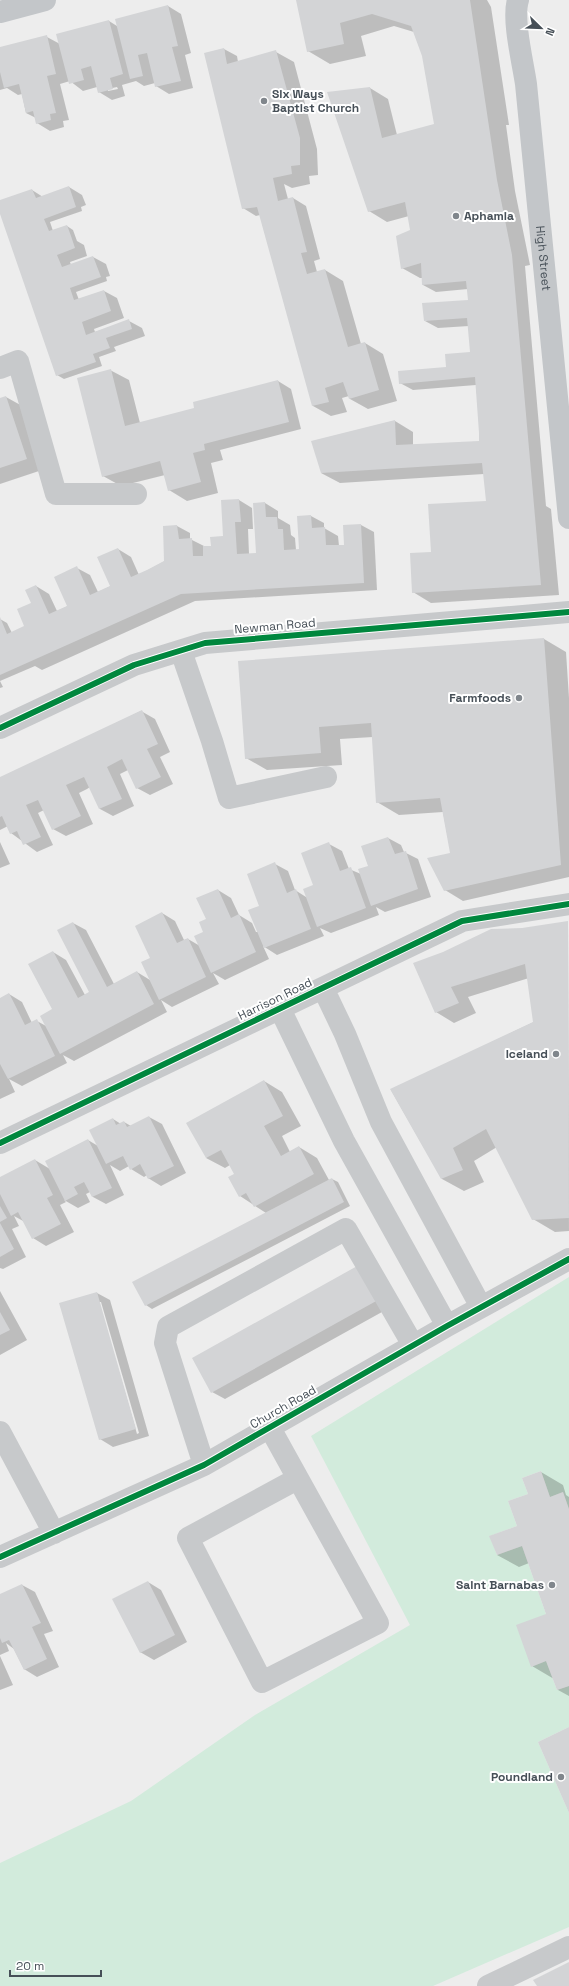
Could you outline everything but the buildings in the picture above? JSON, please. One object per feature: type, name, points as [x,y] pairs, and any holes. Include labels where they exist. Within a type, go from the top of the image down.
[{"type":"main road","points":[[0,12],[45,0]]},
{"type":"main road","name":"High Street","points":[[518,0],[516,5],[518,34],[526,84],[569,518]]},
{"type":"street","points":[[0,368],[18,361],[56,494],[136,494]]},
{"type":"street","name":"Newman Road","points":[[0,728],[134,665],[205,643],[569,612]]},
{"type":"street","points":[[181,651],[210,734],[229,798],[326,777]]},
{"type":"street","name":"Harrison Road","points":[[0,1143],[462,921],[569,904]]},
{"type":"street","points":[[323,988],[345,1034],[381,1122],[481,1308]]},
{"type":"street","points":[[280,1009],[344,1141],[447,1326]]},
{"type":"street","points":[[204,1465],[165,1343],[168,1326],[346,1229],[413,1345]]},
{"type":"street","name":"Church Road","points":[[0,1557],[204,1465],[413,1345],[569,1259]]},
{"type":"street","points":[[270,1428],[378,1623],[262,1682],[188,1538],[297,1479]]},
{"type":"street","points":[[0,1432],[54,1533]]},
{"type":"street","points":[[488,1986],[569,1947]]},
{"type":"green space","points":[[569,1277],[569,1509],[563,1492],[550,1497],[541,1471],[522,1478],[528,1494],[508,1501],[517,1526],[490,1536],[497,1555],[522,1546],[546,1614],[531,1667],[546,1661],[557,1690],[569,1686],[569,1727],[538,1742],[569,1813],[569,1927],[433,1986],[0,1986],[0,1863],[131,1801],[255,1715],[410,1625],[311,1436]]},
{"type":"cycle path","points":[[0,728],[134,665],[205,643],[569,612]]},
{"type":"cycle path","points":[[0,1143],[462,921],[569,904]]},
{"type":"cycle path","points":[[0,1557],[204,1465],[447,1326],[569,1259]]},
{"type":"place","name":"Six Ways Baptist Church","points":[[264,101]]},
{"type":"place","name":"Aphamia","points":[[456,216]]},
{"type":"place","name":"Farmfoods","points":[[519,698]]},
{"type":"place","name":"Iceland","points":[[556,1054]]},
{"type":"place","name":"Saint Barnabas","points":[[552,1585]]},
{"type":"place","name":"Poundland","points":[[561,1777]]}]
